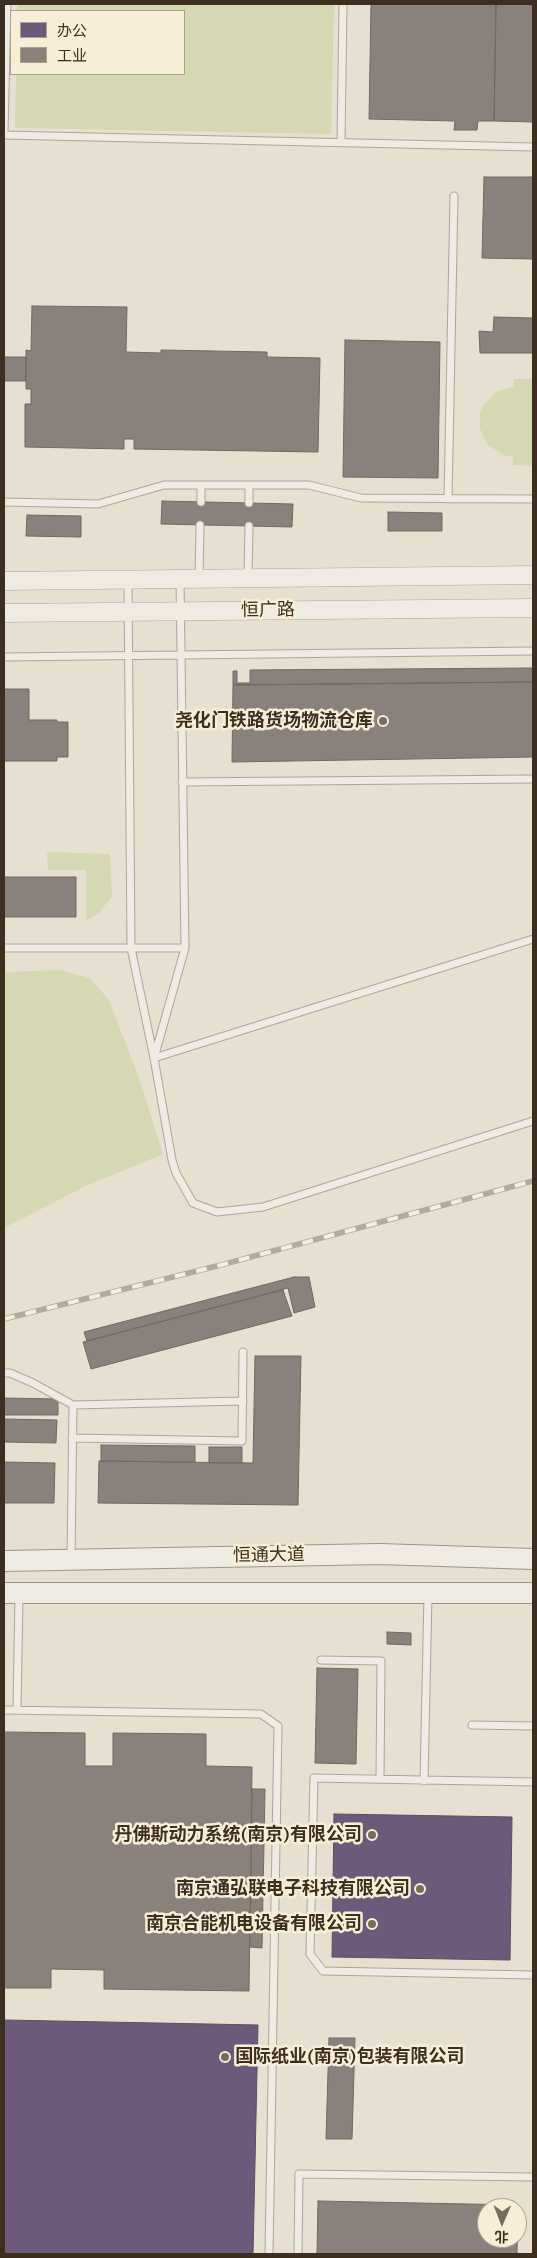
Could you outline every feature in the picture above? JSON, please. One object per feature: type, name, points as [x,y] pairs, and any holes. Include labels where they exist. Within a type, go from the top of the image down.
[{"type":"main road","name":"恒通大道","points":[[4,1561],[380,1554],[533,1559]]},
{"type":"main road","name":"恒通大道","points":[[11,1593],[533,1593]]},
{"type":"street","name":"恒广路","points":[[4,581],[533,575]]},
{"type":"street","name":"恒广路","points":[[4,613],[130,610],[180,612],[533,608]]},
{"type":"lane","points":[[7,4],[4,134],[533,147]]},
{"type":"lane","points":[[341,143],[343,4]]},
{"type":"lane","points":[[448,498],[454,196]]},
{"type":"lane","points":[[4,502],[98,504],[164,485],[310,485],[361,498],[533,499]]},
{"type":"lane","points":[[201,485],[201,502]]},
{"type":"lane","points":[[249,503],[250,485]]},
{"type":"lane","points":[[199,578],[200,525]]},
{"type":"lane","points":[[248,578],[249,526]]},
{"type":"lane","points":[[128,579],[130,610],[131,948],[176,1173],[193,1204],[217,1212],[263,1207],[533,1121]]},
{"type":"lane","points":[[154,1058],[185,948],[180,579]]},
{"type":"lane","points":[[4,657],[533,651]]},
{"type":"lane","points":[[182,782],[533,779]]},
{"type":"lane","points":[[154,1058],[533,939]]},
{"type":"lane","points":[[4,948],[185,948]]},
{"type":"lane","points":[[72,1438],[242,1441],[243,1352]]},
{"type":"lane","points":[[4,1373],[10,1373],[33,1383],[73,1405],[243,1401]]},
{"type":"lane","points":[[71,1560],[73,1405]]},
{"type":"lane","points":[[424,1781],[428,1592]]},
{"type":"lane","points":[[11,1593],[17,1710]]},
{"type":"lane","points":[[322,1660],[381,1661],[380,1779]]},
{"type":"lane","points":[[4,1710],[261,1714],[278,1726],[269,2254]]},
{"type":"lane","points":[[472,1725],[533,1726]]},
{"type":"lane","points":[[533,1782],[314,1778],[310,1954],[324,1971],[533,1975]]},
{"type":"lane","points":[[298,2254],[299,2174],[533,2177]]},
{"type":"green space","points":[[17,4],[334,4],[331,134],[15,128],[16,75],[185,75],[185,10],[17,10]]},
{"type":"green space","points":[[514,379],[533,379],[533,466],[513,465],[513,457],[504,455],[488,445],[480,429],[480,412],[484,404],[497,391],[513,387]]},
{"type":"green space","points":[[47,852],[110,854],[112,896],[100,912],[86,921],[86,870],[48,870]]},
{"type":"green space","points":[[60,970],[90,978],[109,1000],[139,1078],[163,1154],[86,1186],[4,1228],[4,972]]},
{"type":"building: 办公","points":[[334,1814],[512,1817],[510,1960],[332,1957]]},
{"type":"building: 办公","points":[[4,2020],[258,2025],[253,2254],[4,2254]]},
{"type":"building: 工业","points":[[371,4],[496,4],[494,121],[478,121],[477,130],[454,130],[455,121],[369,119]]},
{"type":"building: 工业","points":[[496,4],[533,4],[533,122],[494,121]]},
{"type":"building: 工业","points":[[484,177],[533,177],[533,259],[482,258]]},
{"type":"building: 工业","points":[[32,306],[127,307],[126,352],[161,353],[161,350],[267,352],[267,357],[320,358],[318,452],[134,449],[134,439],[124,439],[124,449],[25,447],[25,404],[31,404],[31,389],[26,389],[26,350],[31,351]]},
{"type":"building: 工业","points":[[494,317],[533,318],[533,353],[480,353],[479,331],[493,332]]},
{"type":"building: 工业","points":[[345,340],[440,342],[438,478],[343,477]]},
{"type":"building: 工业","points":[[4,357],[26,357],[26,381],[4,381]]},
{"type":"building: 工业","points":[[162,501],[293,504],[292,527],[161,524]]},
{"type":"building: 工业","points":[[388,512],[442,513],[442,531],[388,531]]},
{"type":"building: 工业","points":[[27,515],[81,516],[81,537],[26,536]]},
{"type":"building: 工业","points":[[533,668],[533,682],[233,685],[233,671],[237,671],[237,683],[250,683],[250,670]]},
{"type":"building: 工业","name":"尧化门铁路货场物流仓库","points":[[533,682],[533,757],[232,762],[233,685]]},
{"type":"building: 工业","points":[[4,689],[29,689],[29,720],[68,722],[68,757],[57,757],[57,761],[4,761]]},
{"type":"building: 工业","points":[[4,877],[76,877],[76,917],[4,917]]},
{"type":"building: 工业","points":[[294,1277],[309,1277],[315,1307],[294,1313],[288,1288],[87,1341],[84,1332]]},
{"type":"building: 工业","points":[[283,1290],[292,1316],[91,1369],[83,1342]]},
{"type":"building: 工业","points":[[255,1356],[301,1356],[298,1505],[98,1503],[99,1461],[253,1463]]},
{"type":"building: 工业","points":[[4,1398],[58,1399],[58,1415],[4,1415]]},
{"type":"building: 工业","points":[[4,1419],[57,1420],[56,1443],[4,1442]]},
{"type":"building: 工业","points":[[101,1445],[195,1446],[195,1462],[101,1461]]},
{"type":"building: 工业","points":[[209,1447],[242,1447],[242,1463],[209,1463]]},
{"type":"building: 工业","points":[[4,1462],[55,1463],[54,1503],[4,1503]]},
{"type":"building: 工业","points":[[387,1632],[411,1633],[411,1645],[387,1644]]},
{"type":"building: 工业","points":[[317,1668],[358,1669],[356,1764],[315,1763]]},
{"type":"building: 工业","points":[[4,1732],[85,1733],[85,1766],[113,1766],[113,1733],[206,1734],[206,1766],[252,1767],[249,1991],[104,1989],[104,1970],[51,1969],[51,1988],[4,1988]]},
{"type":"building: 工业","points":[[252,1789],[265,1789],[262,1948],[250,1947]]},
{"type":"building: 工业","points":[[329,2038],[355,2038],[352,2139],[326,2139]]},
{"type":"building: 工业","points":[[318,2201],[477,2204],[477,2248],[517,2248],[517,2254],[317,2254]]},
{"type":"railway","points":[[4,1319],[221,1265],[533,1181]]},
{"type":"place","name":"尧化门铁路货场物流仓库","points":[[383,721]]},
{"type":"place","name":"丹佛斯动力系统(南京)有限公司","points":[[372,1835]]},
{"type":"place","name":"南京通弘联电子科技有限公司","points":[[420,1889]]},
{"type":"place","name":"南京合能机电设备有限公司","points":[[372,1924]]},
{"type":"place","name":"国际纸业(南京)包装有限公司","points":[[225,2057]]}]
